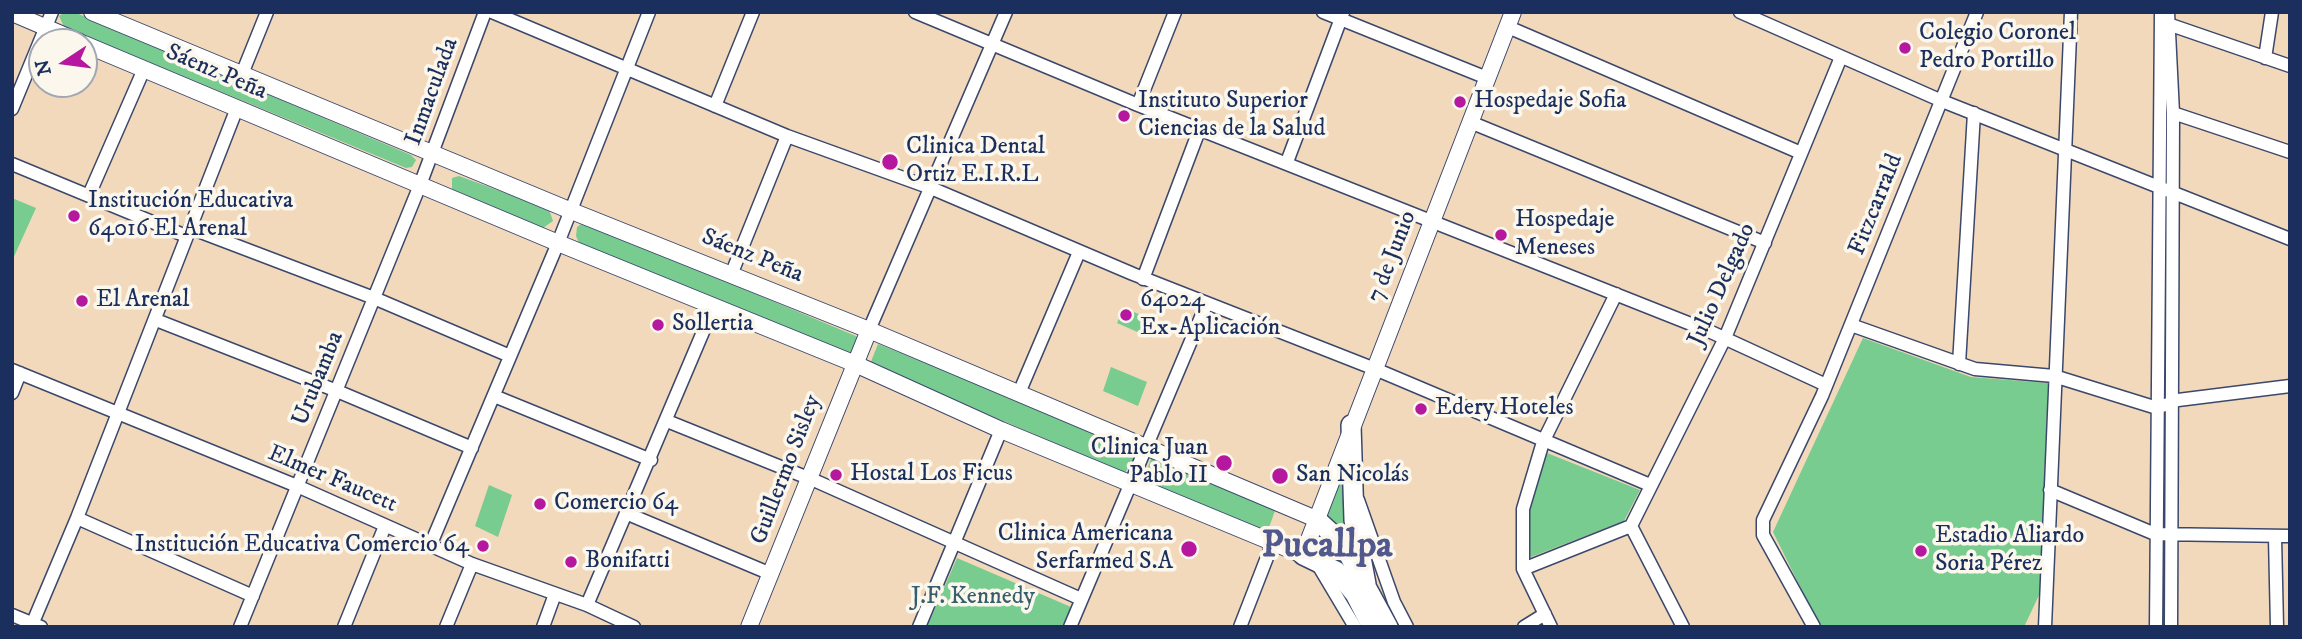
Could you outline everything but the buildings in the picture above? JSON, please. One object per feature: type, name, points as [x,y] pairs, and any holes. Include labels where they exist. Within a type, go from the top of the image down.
[{"type":"highway","points":[[1351,425],[1354,520],[1366,584],[1388,627]]},
{"type":"highway","name":"Sáenz Peña","points":[[1316,519],[1343,544],[1366,584]]},
{"type":"highway","name":"Sáenz Peña","points":[[1310,558],[1336,571],[1354,594],[1372,627]]},
{"type":"main road","name":"Sáenz Peña","points":[[92,12],[569,211],[869,330],[1316,519]]},
{"type":"main road","name":"Sáenz Peña","points":[[12,13],[48,20]]},
{"type":"main road","name":"7 de Junio","points":[[1310,558],[1316,519],[1351,425],[1511,20]]},
{"type":"main road","name":"Sáenz Peña","points":[[98,50],[558,243],[853,363],[1001,430],[1310,558]]},
{"type":"main road","name":"Guillermo Sisley","points":[[749,627],[810,478],[853,363],[869,330]]},
{"type":"street","points":[[242,74],[267,12]]},
{"type":"street","name":"Inmaculada","points":[[420,185],[485,12]]},
{"type":"street","points":[[492,12],[786,136],[931,188],[1143,279],[1375,369],[1650,485]]},
{"type":"street","points":[[430,546],[558,243],[649,12]]},
{"type":"street","points":[[715,106],[753,12]]},
{"type":"street","points":[[915,12],[1138,105],[1725,338],[1826,385]]},
{"type":"street","points":[[869,330],[1006,12]]},
{"type":"street","points":[[1138,105],[1175,12]]},
{"type":"street","points":[[1323,12],[1341,16],[1487,78]]},
{"type":"street","points":[[1740,12],[1942,101],[2290,239]]},
{"type":"street","name":"Fitzcarrald","points":[[1814,627],[1763,534],[1763,520],[1826,385],[1977,12]]},
{"type":"street","points":[[2045,627],[2063,150],[2071,12]]},
{"type":"street","points":[[2265,58],[2272,12]]},
{"type":"street","points":[[1287,162],[1341,16]]},
{"type":"street","points":[[2165,18],[2290,66]]},
{"type":"street","points":[[2155,627],[2157,408],[2166,190],[2173,113],[2165,18]]},
{"type":"street","points":[[2165,18],[2171,627]]},
{"type":"street","points":[[12,109],[48,20]]},
{"type":"street","points":[[1511,20],[1801,153]]},
{"type":"street","name":"Julio Delgado","points":[[1631,526],[1725,338],[1841,57]]},
{"type":"street","points":[[89,195],[144,69]]},
{"type":"street","points":[[12,615],[35,625],[237,108]]},
{"type":"street","points":[[1959,364],[1974,113]]},
{"type":"street","points":[[2173,113],[2290,152]]},
{"type":"street","points":[[1470,122],[1765,243]]},
{"type":"street","points":[[1143,279],[1200,128]]},
{"type":"street","points":[[731,275],[786,136]]},
{"type":"street","points":[[12,164],[188,232],[374,298],[510,356]]},
{"type":"street","name":"Urubamba","points":[[240,627],[420,185]]},
{"type":"street","points":[[1018,393],[1079,252]]},
{"type":"street","points":[[1551,627],[1523,569],[1520,531],[1523,509],[1543,442],[1616,294]]},
{"type":"street","points":[[1070,627],[1207,303]]},
{"type":"street","points":[[587,605],[651,460],[714,306]]},
{"type":"street","points":[[156,320],[337,390],[472,448]]},
{"type":"street","points":[[1851,325],[1975,369],[2054,376],[2157,408],[2240,391],[2290,386]]},
{"type":"street","points":[[12,393],[16,372]]},
{"type":"street","name":"Elmer Faucett","points":[[16,372],[298,486],[472,564],[587,605],[635,627]]},
{"type":"street","points":[[494,396],[651,460]]},
{"type":"street","points":[[667,421],[810,478],[1081,599]]},
{"type":"street","points":[[919,627],[1001,430]]},
{"type":"street","points":[[1352,483],[1394,602],[1406,627]]},
{"type":"street","points":[[2050,490],[2155,534],[2290,537]]},
{"type":"street","points":[[628,514],[771,574]]},
{"type":"street","points":[[77,519],[253,596]]},
{"type":"street","points":[[344,627],[385,526]]},
{"type":"street","points":[[1523,569],[1631,526],[1683,627]]},
{"type":"street","points":[[2275,537],[2277,627]]},
{"type":"street","points":[[1240,627],[1273,542]]},
{"type":"street","points":[[1310,558],[1355,627]]},
{"type":"street","points":[[446,627],[472,564]]},
{"type":"street","points":[[543,627],[555,594]]},
{"type":"street","points":[[1524,627],[1545,614]]},
{"type":"green space","points":[[65,12],[74,12],[411,155],[416,160],[412,167],[406,168],[98,41],[98,28],[64,27],[59,16]]},
{"type":"green space","points":[[459,176],[549,209],[553,221],[543,228],[452,189],[452,178]]},
{"type":"green space","points":[[12,198],[36,208],[12,261]]},
{"type":"green space","points":[[584,222],[863,339],[856,356],[579,243],[576,236],[577,227]]},
{"type":"green space","points":[[1124,308],[1158,322],[1151,338],[1117,323]]},
{"type":"green space","name":"Estadio Aliardo Soria Pérez","points":[[1863,338],[1971,377],[2048,383],[2040,593],[2024,627],[1820,627],[1773,532]]},
{"type":"green space","points":[[878,344],[1140,449],[1125,473],[870,364]]},
{"type":"green space","points":[[1111,367],[1147,382],[1138,406],[1103,391]]},
{"type":"green space","points":[[1547,453],[1640,490],[1624,521],[1531,557],[1526,551],[1528,514]]},
{"type":"green space","points":[[1152,456],[1276,508],[1267,533],[1143,481]]},
{"type":"green space","points":[[1343,469],[1352,545],[1323,519]]},
{"type":"green space","points":[[489,485],[512,495],[498,537],[475,526]]},
{"type":"green space","name":"J.F. Kennedy","points":[[957,558],[1071,607],[1062,627],[927,627]]},
{"type":"place","name":"Colegio Coronel Pedro Portillo","points":[[1905,48]]},
{"type":"place","name":"Hospedaje Sofia","points":[[1460,102]]},
{"type":"place","name":"Instituto Superior Ciencias de la Salud","points":[[1124,116]]},
{"type":"place","name":"Clinica Dental Ortiz E.I.R.L","points":[[890,162]]},
{"type":"place","name":"Institución Educativa 64016 El Arenal","points":[[74,216]]},
{"type":"place","name":"Hospedaje Meneses","points":[[1501,235]]},
{"type":"place","name":"El Arenal","points":[[82,301]]},
{"type":"place","name":"64024 Ex-Aplicación","points":[[1126,315]]},
{"type":"place","name":"Sollertia","points":[[658,325]]},
{"type":"place","name":"Edery Hoteles","points":[[1421,409]]},
{"type":"place","name":"Clinica Juan Pablo II","points":[[1224,463]]},
{"type":"place","name":"Hostal Los Ficus","points":[[836,475]]},
{"type":"place","name":"San Nicolás","points":[[1280,476]]},
{"type":"place","name":"Comercio 64","points":[[540,504]]},
{"type":"place","name":"Institución Educativa Comercio 64","points":[[483,546]]},
{"type":"place","name":"Clinica Americana Serfarmed S.A","points":[[1189,549]]},
{"type":"place","name":"Estadio Aliardo Soria Pérez","points":[[1921,551]]},
{"type":"place","name":"Bonifatti","points":[[571,562]]},
{"type":"district","name":"Pucallpa","points":[[1327,548]]}]
